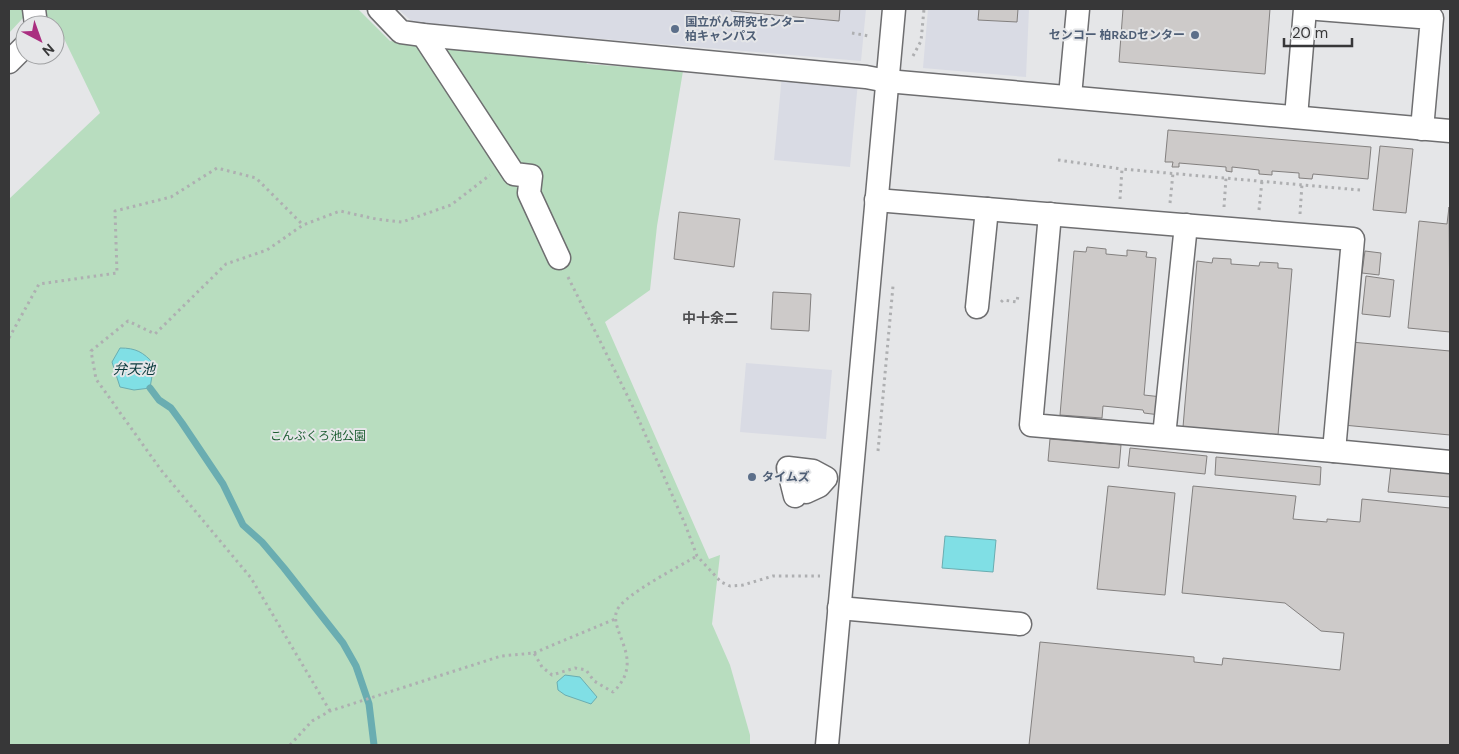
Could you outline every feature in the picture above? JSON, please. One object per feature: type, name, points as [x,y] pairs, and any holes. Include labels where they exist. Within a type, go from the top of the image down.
[{"type":"street","points":[[379,9],[401,32],[423,35],[866,77],[886,81],[1450,131]]},
{"type":"street","points":[[827,745],[894,9]]},
{"type":"street","points":[[1070,96],[1078,9]]},
{"type":"street","points":[[1296,117],[1305,9]]},
{"type":"street","points":[[1318,9],[1441,19],[1422,129]]},
{"type":"street","points":[[423,35],[514,174],[531,176],[529,193],[559,258]]},
{"type":"street","points":[[876,200],[1353,238],[1334,451]]},
{"type":"street","points":[[977,307],[986,209]]},
{"type":"street","points":[[1050,214],[1031,425],[1450,462]]},
{"type":"street","points":[[1164,436],[1177,224]]},
{"type":"street","points":[[826,478],[818,486],[800,494],[788,468],[813,471],[826,478],[851,478]]},
{"type":"street","points":[[839,608],[1020,624]]},
{"type":"path","points":[[911,60],[921,41],[924,9]]},
{"type":"path","points":[[852,33],[877,37]]},
{"type":"path","points":[[1058,160],[1122,169],[1360,190]]},
{"type":"path","points":[[330,711],[251,578],[161,470],[96,379],[91,352],[128,321],[155,334],[226,264],[267,250],[303,225],[340,211],[376,219],[402,222],[451,205],[507,163]]},
{"type":"path","points":[[9,338],[39,284],[118,274],[115,211],[171,197],[217,168],[256,178],[303,225]]},
{"type":"path","points":[[1118,220],[1122,169]]},
{"type":"path","points":[[1173,173],[1177,224]]},
{"type":"path","points":[[1222,228],[1226,178]]},
{"type":"path","points":[[1257,231],[1262,181]]},
{"type":"path","points":[[1298,234],[1302,184]]},
{"type":"path","points":[[559,258],[634,408],[686,524],[697,556],[721,582],[730,586],[743,585],[773,576],[823,576]]},
{"type":"path","points":[[1000,304],[1003,300],[1017,302],[1018,295],[1024,295]]},
{"type":"path","points":[[534,653],[542,666],[552,675],[575,668],[586,670],[594,681],[613,692],[620,686],[629,662],[615,619],[620,605],[648,585],[697,556]]},
{"type":"path","points":[[290,745],[312,721],[330,711],[501,656],[534,653],[615,619]]},
{"type":"shaded area","name":"国立がん研究センター 柏キャンパス","points":[[398,9],[866,9],[861,61],[414,23]]},
{"type":"shaded area","points":[[928,9],[1029,9],[1026,77],[923,68]]},
{"type":"shaded area","points":[[782,75],[858,82],[850,167],[774,160]]},
{"type":"shaded area","points":[[746,363],[832,370],[826,439],[740,432]]},
{"type":"green space","name":"こんぶくろ池公園","points":[[9,9],[358,9],[390,41],[584,59],[587,64],[683,71],[657,226],[650,290],[605,322],[709,559],[720,555],[712,624],[730,665],[750,735],[750,745],[9,745],[9,199],[100,113],[65,41],[65,15],[15,15],[15,27],[9,33]]},
{"type":"water","name":"弁天池","points":[[120,348],[139,352],[154,364],[150,388],[134,390],[120,387],[112,362]]},
{"type":"water","points":[[945,536],[996,540],[993,572],[942,568]]},
{"type":"water","points":[[565,675],[580,677],[597,697],[591,704],[565,695],[558,690],[557,682]]},
{"type":"building","points":[[731,9],[840,9],[839,21],[731,11]]},
{"type":"building","points":[[979,9],[1018,9],[1017,22],[978,20]]},
{"type":"building","name":"センコー 柏R&Dセンター","points":[[1123,9],[1270,9],[1265,74],[1119,62]]},
{"type":"building","points":[[1168,130],[1371,147],[1368,179],[1313,174],[1312,179],[1299,178],[1299,173],[1272,171],[1272,175],[1259,174],[1259,170],[1232,167],[1232,172],[1226,171],[1226,167],[1179,163],[1179,167],[1172,167],[1173,162],[1165,162]]},
{"type":"building","points":[[1380,146],[1413,149],[1406,213],[1373,210]]},
{"type":"building","points":[[1449,207],[1450,332],[1408,328],[1419,221],[1447,224]]},
{"type":"building","points":[[679,212],[740,219],[734,267],[674,259]]},
{"type":"building","points":[[1087,247],[1106,249],[1106,254],[1127,256],[1127,250],[1147,252],[1146,257],[1156,258],[1144,395],[1162,397],[1160,415],[1144,413],[1143,410],[1103,406],[1102,418],[1060,415],[1074,251],[1086,252]]},
{"type":"building","points":[[1365,251],[1381,253],[1379,275],[1362,273]]},
{"type":"building","points":[[1213,258],[1231,259],[1231,264],[1259,266],[1260,262],[1278,263],[1278,268],[1292,269],[1278,435],[1183,427],[1197,261],[1212,263]]},
{"type":"building","points":[[1366,276],[1394,280],[1390,317],[1362,314]]},
{"type":"building","points":[[773,292],[811,294],[809,331],[771,329]]},
{"type":"building","points":[[1351,342],[1450,351],[1450,435],[1343,425]]},
{"type":"building","points":[[1050,439],[1121,445],[1119,468],[1048,461]]},
{"type":"building","points":[[1130,448],[1207,456],[1205,474],[1128,466]]},
{"type":"building","points":[[1216,457],[1321,467],[1320,485],[1215,475]]},
{"type":"building","points":[[1391,466],[1450,472],[1450,497],[1388,492]]},
{"type":"building","points":[[1108,486],[1175,493],[1165,595],[1097,589]]},
{"type":"building","points":[[1193,486],[1296,496],[1293,519],[1327,522],[1327,519],[1360,522],[1362,499],[1450,508],[1450,745],[1029,745],[1040,642],[1194,657],[1194,662],[1222,665],[1223,658],[1340,670],[1344,633],[1321,631],[1285,603],[1182,593]]},
{"type":"waterway","points":[[150,388],[159,400],[171,408],[182,423],[223,484],[243,525],[262,542],[343,643],[356,666],[369,704],[374,745]]},
{"type":"place","name":"国立がん研究センター 柏キャンパス","points":[[675,29]]},
{"type":"place","name":"センコー 柏R&Dセンター","points":[[1195,35]]},
{"type":"place","name":"タイムズ","points":[[752,477]]},
{"type":"district","name":"中十余二","points":[[710,318]]}]
